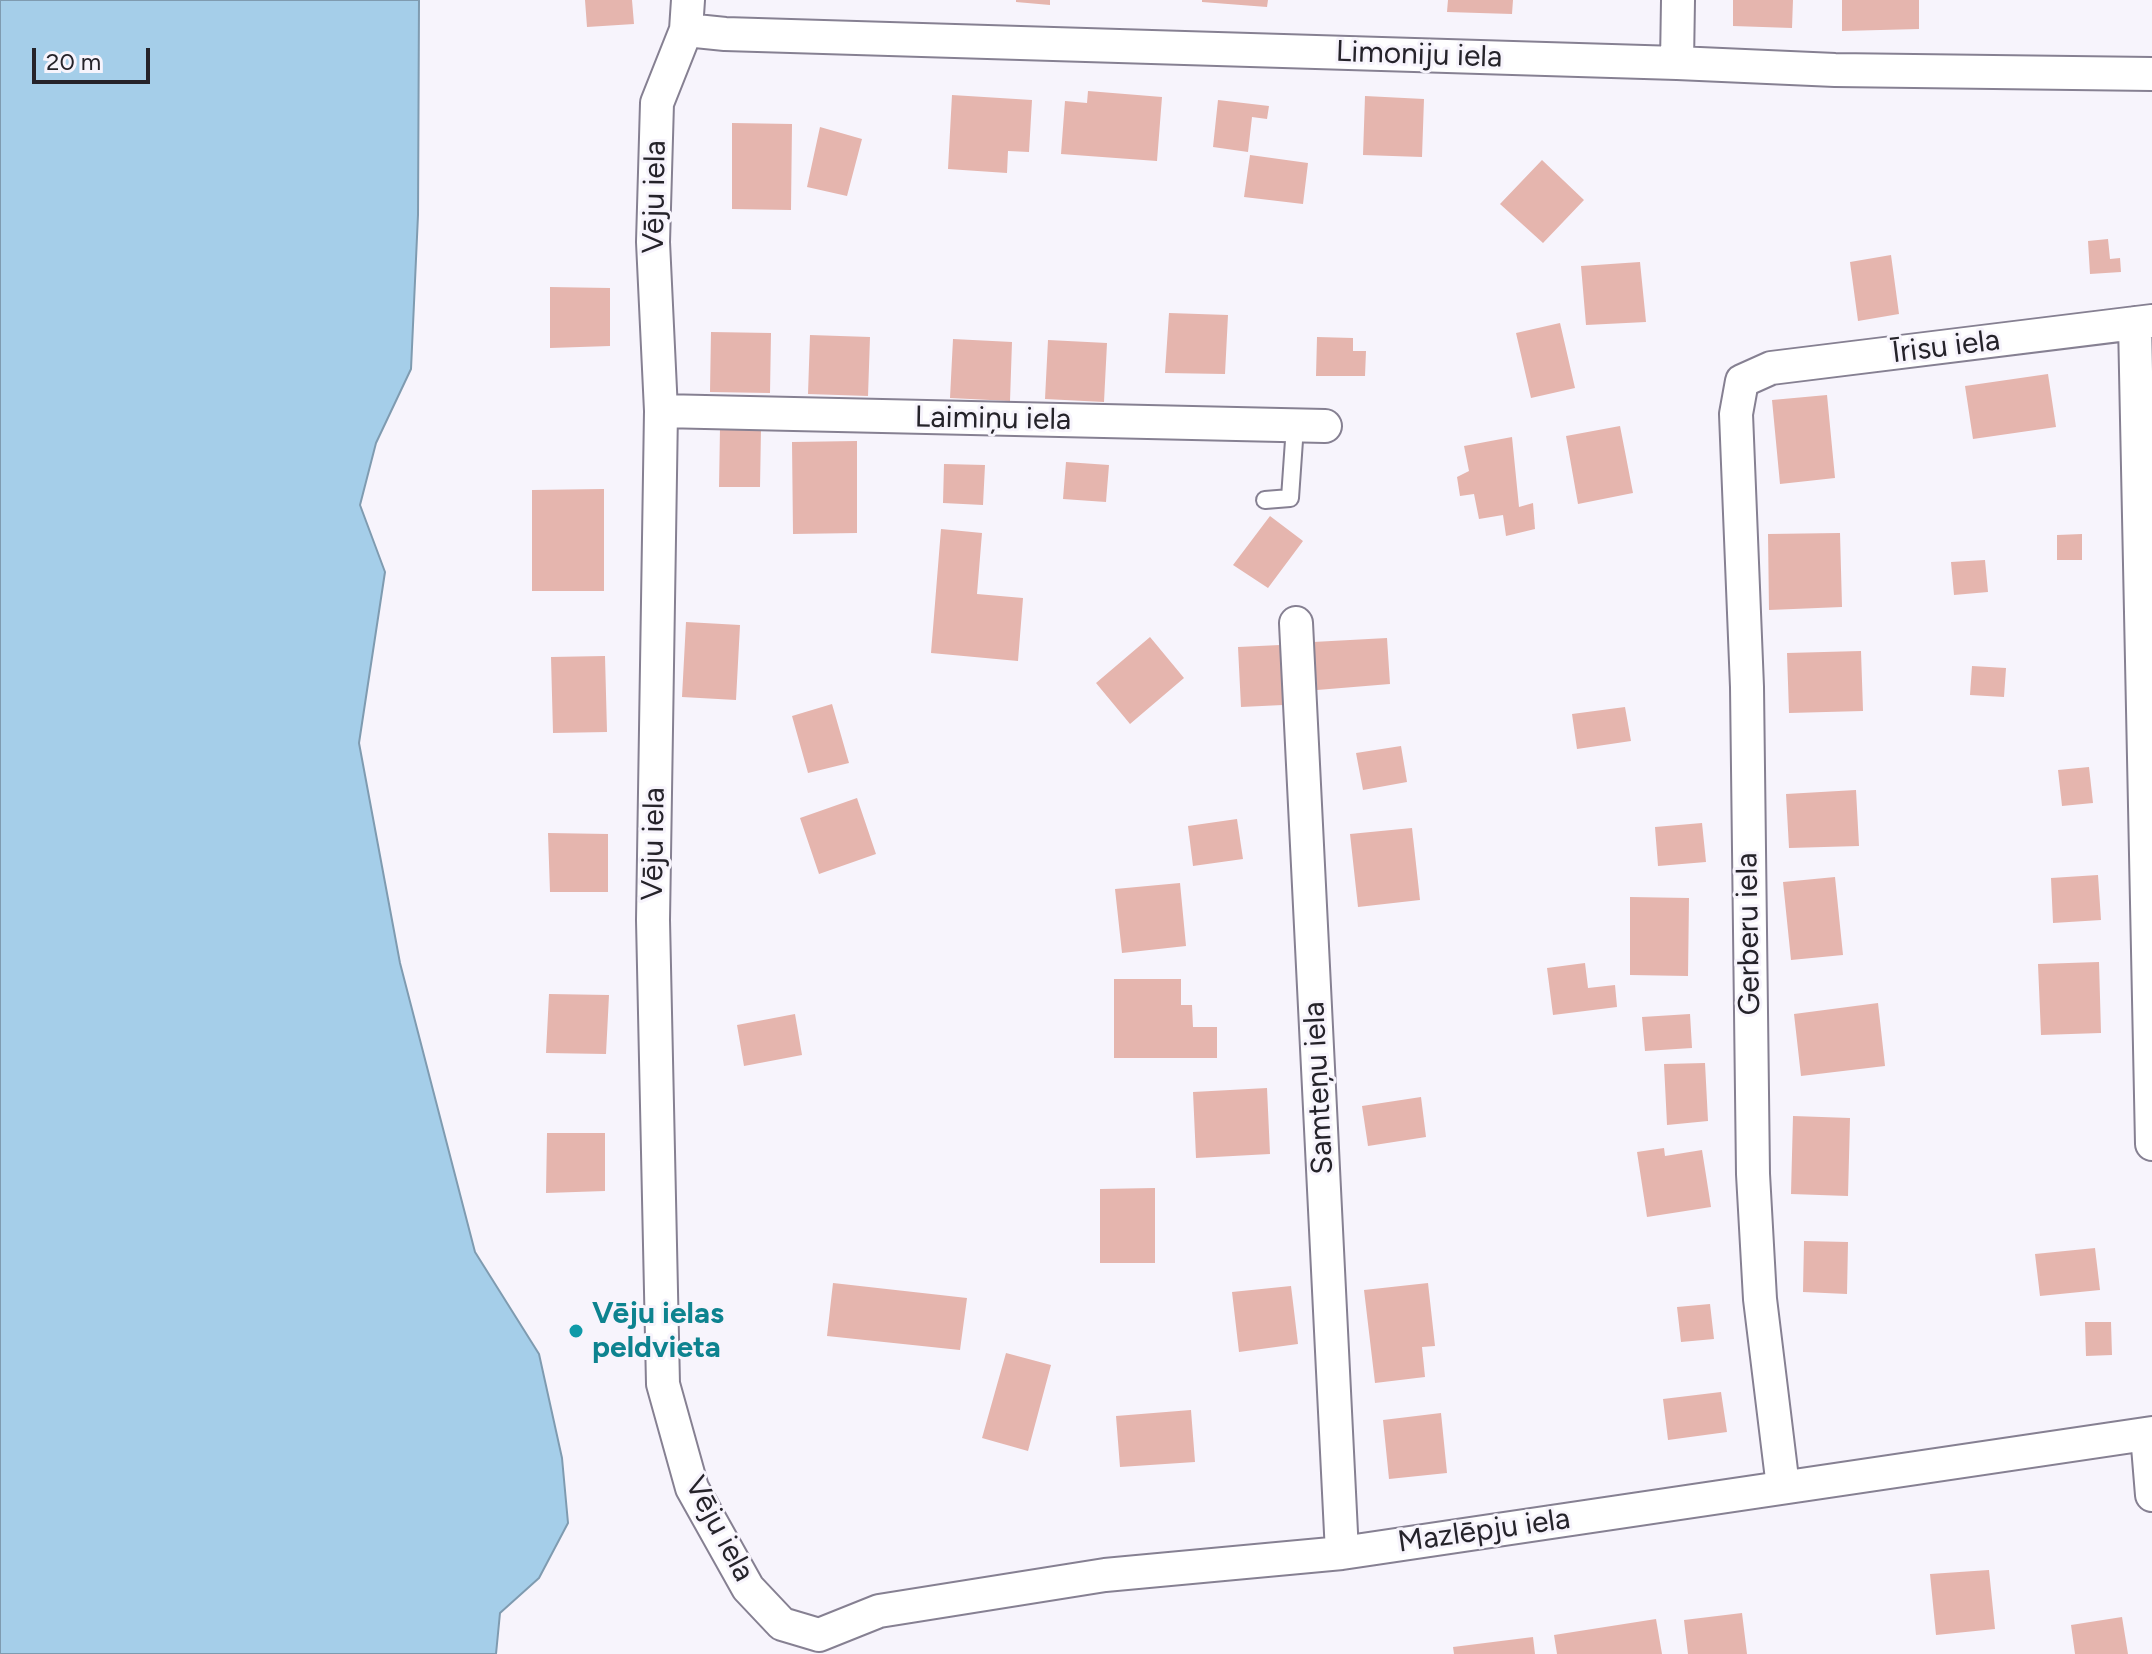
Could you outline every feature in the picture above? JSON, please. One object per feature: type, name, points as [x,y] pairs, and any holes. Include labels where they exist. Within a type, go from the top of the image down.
[{"type":"street","points":[[1677,63],[1678,0]]},
{"type":"street","name":"Limoniju iela","points":[[687,15],[741,35],[1835,70],[2152,74]]},
{"type":"street","name":"Vēju iela","points":[[687,15],[657,103],[653,242],[661,411],[653,920],[663,1384],[692,1488],[748,1588],[782,1624],[816,1645]]},
{"type":"street","points":[[2143,322],[2152,1144]]},
{"type":"street","name":"Īrisu iela","points":[[1742,381],[1771,368],[2143,322]]},
{"type":"street","name":"Gerberu iela","points":[[1742,381],[1736,414],[1747,687],[1753,1174],[1760,1299],[1783,1487]]},
{"type":"street","name":"Laimiņu iela","points":[[661,411],[1310,426]]},
{"type":"street","name":"Samteņu iela","points":[[1296,623],[1342,1553]]},
{"type":"street","points":[[2149,1433],[2152,1495]]},
{"type":"street","name":"Mazlēpju iela","points":[[816,1645],[879,1611],[1105,1575],[1342,1553],[2149,1433]]},
{"type":"lane","points":[[1265,500],[1290,498],[1310,426]]},
{"type":"water","points":[[0,0],[419,0],[418,215],[411,369],[376,443],[360,505],[385,572],[359,743],[400,963],[475,1252],[539,1354],[562,1458],[568,1523],[539,1578],[500,1613],[496,1654],[0,1654]]},
{"type":"building","points":[[585,0],[632,0],[634,24],[587,27]]},
{"type":"building","points":[[1050,0],[1050,5],[1016,2]]},
{"type":"building","points":[[1202,0],[1268,0],[1267,7]]},
{"type":"building","points":[[1448,0],[1513,0],[1512,14],[1447,12]]},
{"type":"building","points":[[1733,0],[1793,0],[1792,28],[1733,26]]},
{"type":"building","points":[[1842,0],[1919,0],[1919,29],[1842,31]]},
{"type":"building","points":[[1088,91],[1162,97],[1157,161],[1061,154],[1065,101],[1087,103]]},
{"type":"building","points":[[952,95],[1032,100],[1029,152],[1008,151],[1007,173],[948,169]]},
{"type":"building","points":[[1365,96],[1424,99],[1422,157],[1363,155]]},
{"type":"building","points":[[1218,100],[1269,106],[1267,119],[1252,117],[1248,152],[1213,147]]},
{"type":"building","points":[[732,123],[792,124],[791,210],[732,209]]},
{"type":"building","points":[[820,127],[862,139],[847,196],[807,187]]},
{"type":"building","points":[[1250,155],[1308,163],[1303,204],[1244,197]]},
{"type":"building","points":[[1542,160],[1584,200],[1543,243],[1500,204]]},
{"type":"building","points":[[2108,239],[2110,259],[2120,258],[2121,272],[2090,274],[2088,241]]},
{"type":"building","points":[[1891,255],[1899,314],[1858,321],[1850,262]]},
{"type":"building","points":[[1640,262],[1646,322],[1586,325],[1581,266]]},
{"type":"building","points":[[550,287],[610,288],[610,346],[550,348]]},
{"type":"building","points":[[1169,313],[1228,315],[1225,374],[1165,373]]},
{"type":"building","points":[[1560,323],[1575,388],[1531,398],[1516,333]]},
{"type":"building","points":[[711,332],[771,333],[770,393],[710,392]]},
{"type":"building","points":[[810,335],[870,337],[868,396],[808,394]]},
{"type":"building","points":[[1317,337],[1353,338],[1353,351],[1366,351],[1365,376],[1316,376]]},
{"type":"building","points":[[953,339],[1012,342],[1010,401],[950,398]]},
{"type":"building","points":[[1048,340],[1107,343],[1104,402],[1045,399]]},
{"type":"building","points":[[2048,374],[2056,427],[1973,439],[1965,386]]},
{"type":"building","points":[[1827,395],[1835,478],[1780,484],[1772,400]]},
{"type":"building","points":[[1620,426],[1633,493],[1578,504],[1566,436]]},
{"type":"building","points":[[720,428],[761,429],[760,487],[719,487]]},
{"type":"building","points":[[1512,437],[1519,507],[1533,503],[1535,529],[1506,536],[1503,515],[1479,519],[1474,494],[1460,496],[1457,477],[1469,471],[1464,446]]},
{"type":"building","points":[[857,441],[857,533],[793,534],[792,442]]},
{"type":"building","points":[[1066,462],[1109,465],[1106,502],[1063,499]]},
{"type":"building","points":[[944,464],[985,465],[983,505],[943,503]]},
{"type":"building","points":[[604,489],[604,591],[532,591],[532,490]]},
{"type":"building","points":[[1270,516],[1303,541],[1268,588],[1233,565]]},
{"type":"building","points":[[941,529],[982,533],[977,594],[1023,598],[1018,661],[931,653]]},
{"type":"building","points":[[1840,533],[1842,607],[1769,610],[1768,534]]},
{"type":"building","points":[[2082,534],[2082,560],[2057,560],[2057,535]]},
{"type":"building","points":[[1985,560],[1988,592],[1954,595],[1951,562]]},
{"type":"building","points":[[686,622],[740,625],[736,700],[682,697]]},
{"type":"building","points":[[1150,637],[1184,678],[1130,724],[1096,683]]},
{"type":"building","points":[[1387,638],[1390,684],[1317,690],[1313,642]]},
{"type":"building","points":[[1280,645],[1283,705],[1241,707],[1238,647]]},
{"type":"building","points":[[1861,651],[1863,711],[1789,713],[1787,653]]},
{"type":"building","points":[[605,656],[607,732],[553,733],[551,657]]},
{"type":"building","points":[[1972,666],[2006,668],[2004,697],[1970,695]]},
{"type":"building","points":[[832,704],[849,763],[808,773],[792,716]]},
{"type":"building","points":[[1625,707],[1631,741],[1577,749],[1572,714]]},
{"type":"building","points":[[1401,746],[1407,782],[1363,790],[1356,753]]},
{"type":"building","points":[[2089,767],[2093,803],[2062,806],[2058,770]]},
{"type":"building","points":[[1856,790],[1859,846],[1789,848],[1786,794]]},
{"type":"building","points":[[857,798],[876,854],[819,874],[800,818]]},
{"type":"building","points":[[1237,819],[1243,859],[1193,866],[1188,826]]},
{"type":"building","points":[[1702,823],[1706,862],[1658,866],[1655,827]]},
{"type":"building","points":[[1412,828],[1420,900],[1358,907],[1350,834]]},
{"type":"building","points":[[548,833],[608,834],[608,892],[550,892]]},
{"type":"building","points":[[2098,875],[2101,920],[2053,923],[2051,878]]},
{"type":"building","points":[[1835,877],[1843,955],[1791,960],[1783,882]]},
{"type":"building","points":[[1180,883],[1186,946],[1122,953],[1115,889]]},
{"type":"building","points":[[1630,897],[1689,898],[1688,976],[1630,975]]},
{"type":"building","points":[[2099,962],[2101,1033],[2041,1035],[2038,964]]},
{"type":"building","points":[[1585,963],[1588,988],[1615,985],[1617,1007],[1553,1015],[1547,968]]},
{"type":"building","points":[[1114,979],[1181,979],[1181,1005],[1192,1005],[1193,1027],[1217,1027],[1217,1058],[1114,1058]]},
{"type":"building","points":[[549,994],[609,995],[606,1054],[546,1053]]},
{"type":"building","points":[[1878,1003],[1885,1066],[1801,1076],[1794,1014]]},
{"type":"building","points":[[795,1014],[802,1055],[744,1066],[737,1025]]},
{"type":"building","points":[[1690,1014],[1692,1048],[1645,1051],[1642,1017]]},
{"type":"building","points":[[1705,1063],[1708,1121],[1667,1125],[1664,1064]]},
{"type":"building","points":[[1267,1088],[1270,1154],[1196,1158],[1193,1092]]},
{"type":"building","points":[[1421,1097],[1426,1137],[1368,1146],[1362,1106]]},
{"type":"building","points":[[1793,1116],[1850,1118],[1848,1196],[1791,1194]]},
{"type":"building","points":[[547,1133],[605,1133],[605,1191],[546,1193]]},
{"type":"building","points":[[1664,1148],[1665,1156],[1702,1150],[1711,1207],[1647,1217],[1637,1152]]},
{"type":"building","points":[[1155,1188],[1155,1263],[1100,1263],[1100,1189]]},
{"type":"building","points":[[1804,1241],[1848,1242],[1847,1294],[1803,1292]]},
{"type":"building","points":[[2095,1248],[2100,1290],[2040,1296],[2035,1254]]},
{"type":"building","points":[[833,1283],[967,1298],[960,1350],[827,1336]]},
{"type":"building","points":[[1428,1283],[1435,1346],[1422,1347],[1425,1377],[1375,1383],[1364,1290]]},
{"type":"building","points":[[1291,1286],[1298,1344],[1239,1352],[1232,1292]]},
{"type":"building","points":[[1710,1304],[1714,1339],[1681,1342],[1677,1307]]},
{"type":"building","points":[[2085,1322],[2111,1322],[2112,1355],[2086,1356]]},
{"type":"building","points":[[1006,1353],[1051,1365],[1028,1451],[982,1438]]},
{"type":"building","points":[[1721,1392],[1727,1432],[1668,1440],[1663,1399]]},
{"type":"building","points":[[1191,1410],[1195,1462],[1120,1467],[1116,1416]]},
{"type":"building","points":[[1441,1413],[1447,1473],[1389,1479],[1383,1420]]},
{"type":"building","points":[[1989,1570],[1995,1629],[1936,1635],[1930,1574]]},
{"type":"building","points":[[1742,1613],[1747,1654],[1688,1654],[1684,1620]]},
{"type":"building","points":[[2122,1617],[2128,1654],[2075,1654],[2071,1625]]},
{"type":"building","points":[[1656,1619],[1662,1654],[1557,1654],[1554,1635]]},
{"type":"building","points":[[1533,1637],[1535,1654],[1454,1654],[1453,1647]]},
{"type":"place","name":"Vēju ielas peldvieta","points":[[576,1331]]}]
